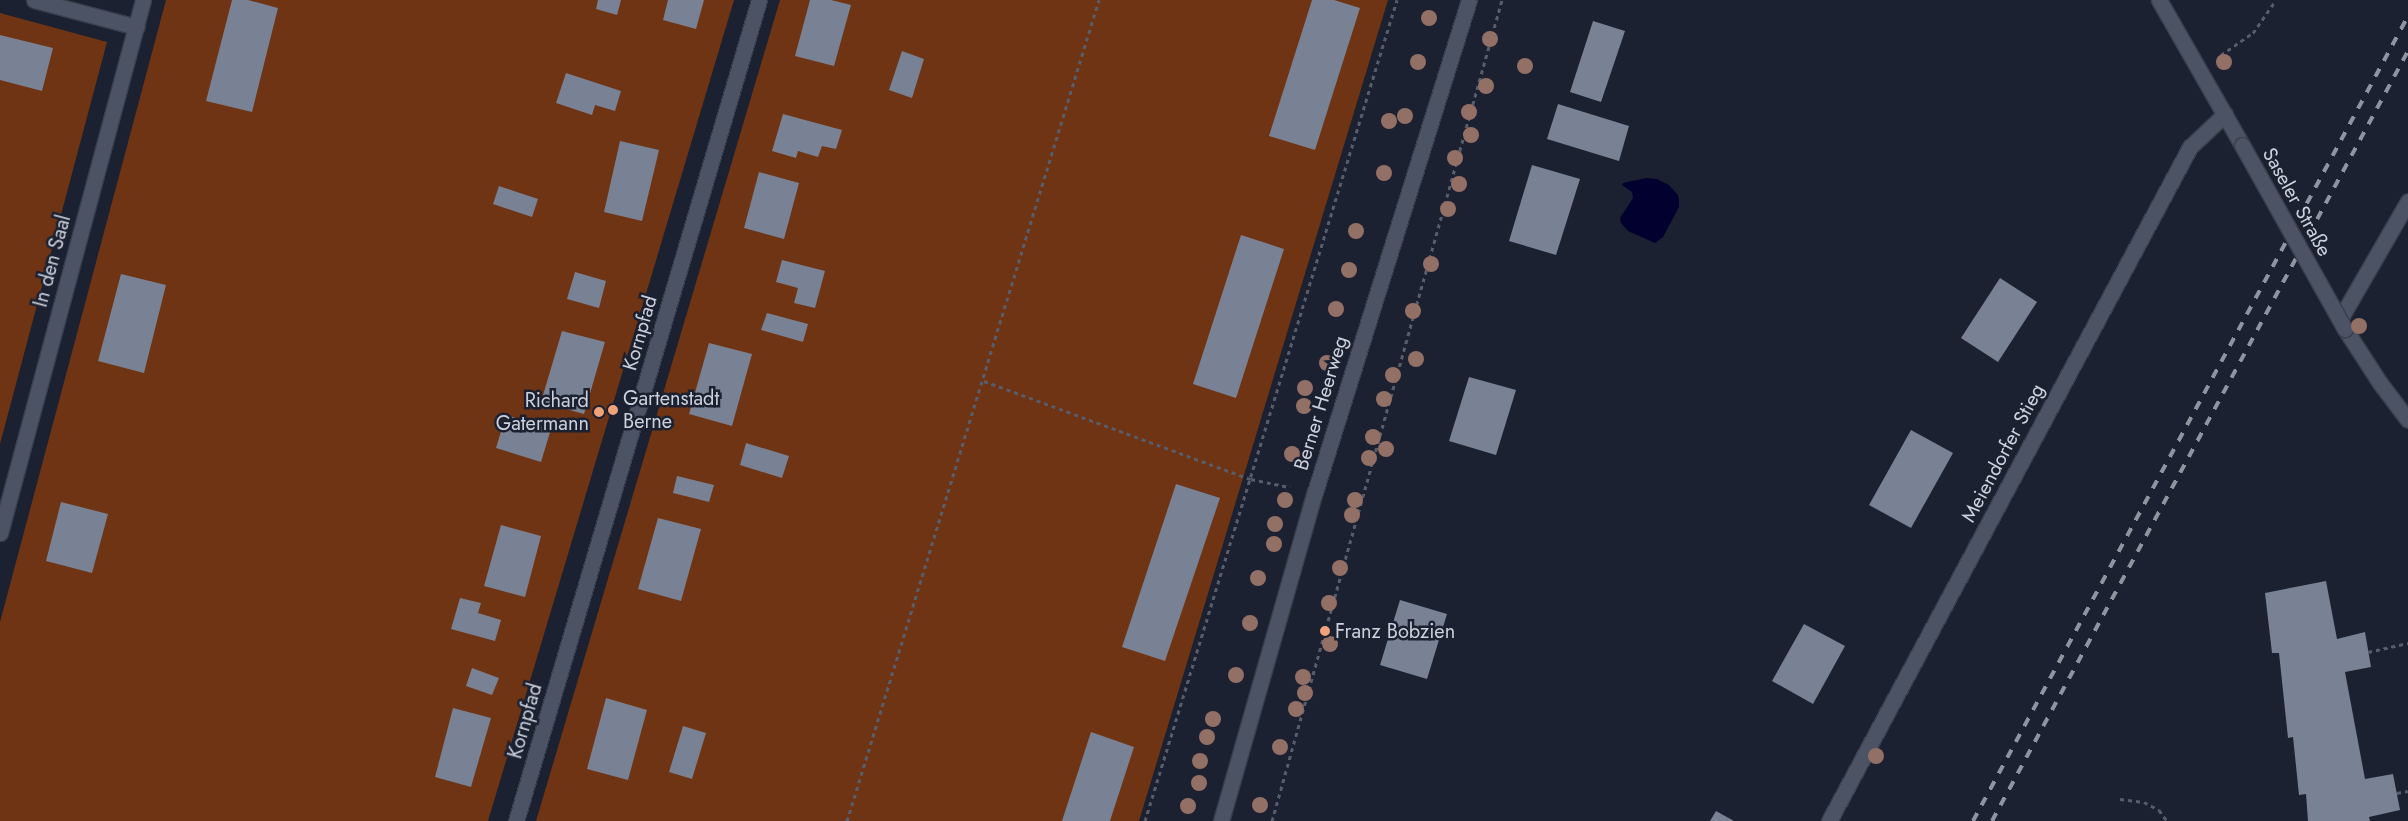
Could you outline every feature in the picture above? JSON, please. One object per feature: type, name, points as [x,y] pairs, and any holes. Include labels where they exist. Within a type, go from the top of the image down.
[{"type":"street","points":[[34,0],[136,27]]},
{"type":"street","name":"In den Saal","points":[[0,533],[143,0]]},
{"type":"street","name":"Kornpfad","points":[[516,821],[759,0]]},
{"type":"street","name":"Berner Heerweg","points":[[1221,821],[1314,492],[1469,0]]},
{"type":"street","name":"Saseler Straße","points":[[2159,0],[2226,114],[2242,146],[2343,324],[2380,383],[2408,420]]},
{"type":"street","name":"Meiendorfer Stieg","points":[[1829,821],[2190,147],[2226,114]]},
{"type":"street","points":[[2343,324],[2408,201]]},
{"type":"path","points":[[847,821],[984,381],[1099,0]]},
{"type":"path","points":[[1145,821],[1397,0]]},
{"type":"path","points":[[1272,821],[1502,0]]},
{"type":"path","points":[[2200,70],[2253,33],[2276,0]]},
{"type":"path","points":[[984,381],[1251,479],[1314,492]]},
{"type":"path","points":[[2368,652],[2408,643]]},
{"type":"path","points":[[2396,793],[2408,791]]},
{"type":"path","points":[[2120,799],[2144,802],[2159,810],[2168,821]]},
{"type":"shaded area","points":[[166,0],[734,0],[488,821],[0,821],[0,622]]},
{"type":"shaded area","points":[[780,0],[1388,0],[1139,821],[536,821]]},
{"type":"shaded area","points":[[0,13],[107,42],[0,444]]},
{"type":"shaded area","points":[[1646,178],[1657,179],[1669,185],[1678,195],[1679,200],[1679,207],[1663,237],[1655,243],[1628,231],[1621,223],[1620,218],[1633,198],[1632,192],[1622,185],[1623,183]]},
{"type":"building","points":[[232,0],[248,0],[278,8],[252,112],[206,101]]},
{"type":"building","points":[[598,0],[621,0],[617,15],[596,9]]},
{"type":"building","points":[[668,0],[704,0],[696,29],[663,20]]},
{"type":"building","points":[[810,0],[831,0],[851,5],[834,66],[795,56]]},
{"type":"building","points":[[1312,0],[1334,0],[1360,8],[1315,150],[1269,136]]},
{"type":"building","points":[[1593,21],[1625,31],[1601,102],[1570,92]]},
{"type":"building","points":[[0,35],[53,48],[42,91],[0,80]]},
{"type":"building","points":[[902,51],[924,59],[912,98],[889,90]]},
{"type":"building","points":[[566,73],[621,91],[615,111],[595,105],[592,115],[556,103]]},
{"type":"building","points":[[1558,104],[1629,126],[1619,161],[1547,139]]},
{"type":"building","points":[[783,114],[842,130],[836,149],[822,146],[818,157],[798,151],[796,158],[772,151]]},
{"type":"building","points":[[620,141],[659,150],[642,221],[604,212]]},
{"type":"building","points":[[1532,165],[1580,179],[1556,255],[1509,241]]},
{"type":"building","points":[[759,172],[799,183],[784,239],[744,228]]},
{"type":"building","points":[[499,186],[538,199],[532,217],[493,204]]},
{"type":"building","points":[[1241,235],[1284,249],[1236,398],[1193,384]]},
{"type":"building","points":[[782,260],[825,271],[815,308],[794,303],[798,288],[776,282]]},
{"type":"building","points":[[575,272],[606,281],[599,308],[567,299]]},
{"type":"building","points":[[121,274],[166,285],[144,373],[98,361]]},
{"type":"building","points":[[2000,278],[2037,302],[1998,362],[1961,338]]},
{"type":"building","points":[[767,313],[808,324],[803,342],[761,330]]},
{"type":"building","points":[[562,331],[605,342],[584,414],[541,402]]},
{"type":"building","points":[[709,343],[752,354],[732,426],[689,414]]},
{"type":"building","points":[[1469,377],[1516,390],[1496,455],[1449,441]]},
{"type":"building","points":[[506,415],[551,429],[541,462],[496,448]]},
{"type":"building","points":[[1911,430],[1953,453],[1911,528],[1869,505]]},
{"type":"building","points":[[746,443],[789,456],[782,478],[740,465]]},
{"type":"building","points":[[677,476],[714,485],[709,502],[673,493]]},
{"type":"building","points":[[1176,484],[1220,498],[1165,661],[1122,647]]},
{"type":"building","points":[[61,502],[108,514],[92,573],[46,561]]},
{"type":"building","points":[[658,518],[701,529],[681,601],[638,589]]},
{"type":"building","points":[[501,525],[541,536],[525,597],[484,586]]},
{"type":"building","points":[[2326,581],[2337,639],[2365,632],[2371,667],[2345,672],[2365,779],[2393,774],[2400,810],[2369,817],[2370,821],[2308,821],[2306,794],[2299,795],[2293,737],[2288,738],[2279,653],[2272,653],[2265,593]]},
{"type":"building","points":[[460,598],[481,603],[478,613],[501,620],[495,641],[451,629]]},
{"type":"building","points":[[1400,600],[1447,614],[1427,679],[1380,665]]},
{"type":"building","points":[[1804,624],[1845,646],[1813,704],[1772,681]]},
{"type":"building","points":[[472,668],[499,678],[492,695],[466,686]]},
{"type":"building","points":[[606,698],[647,710],[628,780],[587,769]]},
{"type":"building","points":[[453,708],[491,718],[471,787],[435,777]]},
{"type":"building","points":[[683,726],[706,733],[692,779],[669,772]]},
{"type":"building","points":[[1091,732],[1134,747],[1110,821],[1062,821]]},
{"type":"building","points":[[1716,811],[1734,821],[1710,821]]},
{"type":"railway","points":[[1973,821],[2408,16]]},
{"type":"railway","points":[[1992,821],[2408,51]]},
{"type":"place","name":"Gartenstadt Berne","points":[[613,410]]},
{"type":"place","name":"Richard Gatermann","points":[[599,412]]},
{"type":"place","name":"Franz Bobzien","points":[[1325,631]]}]
